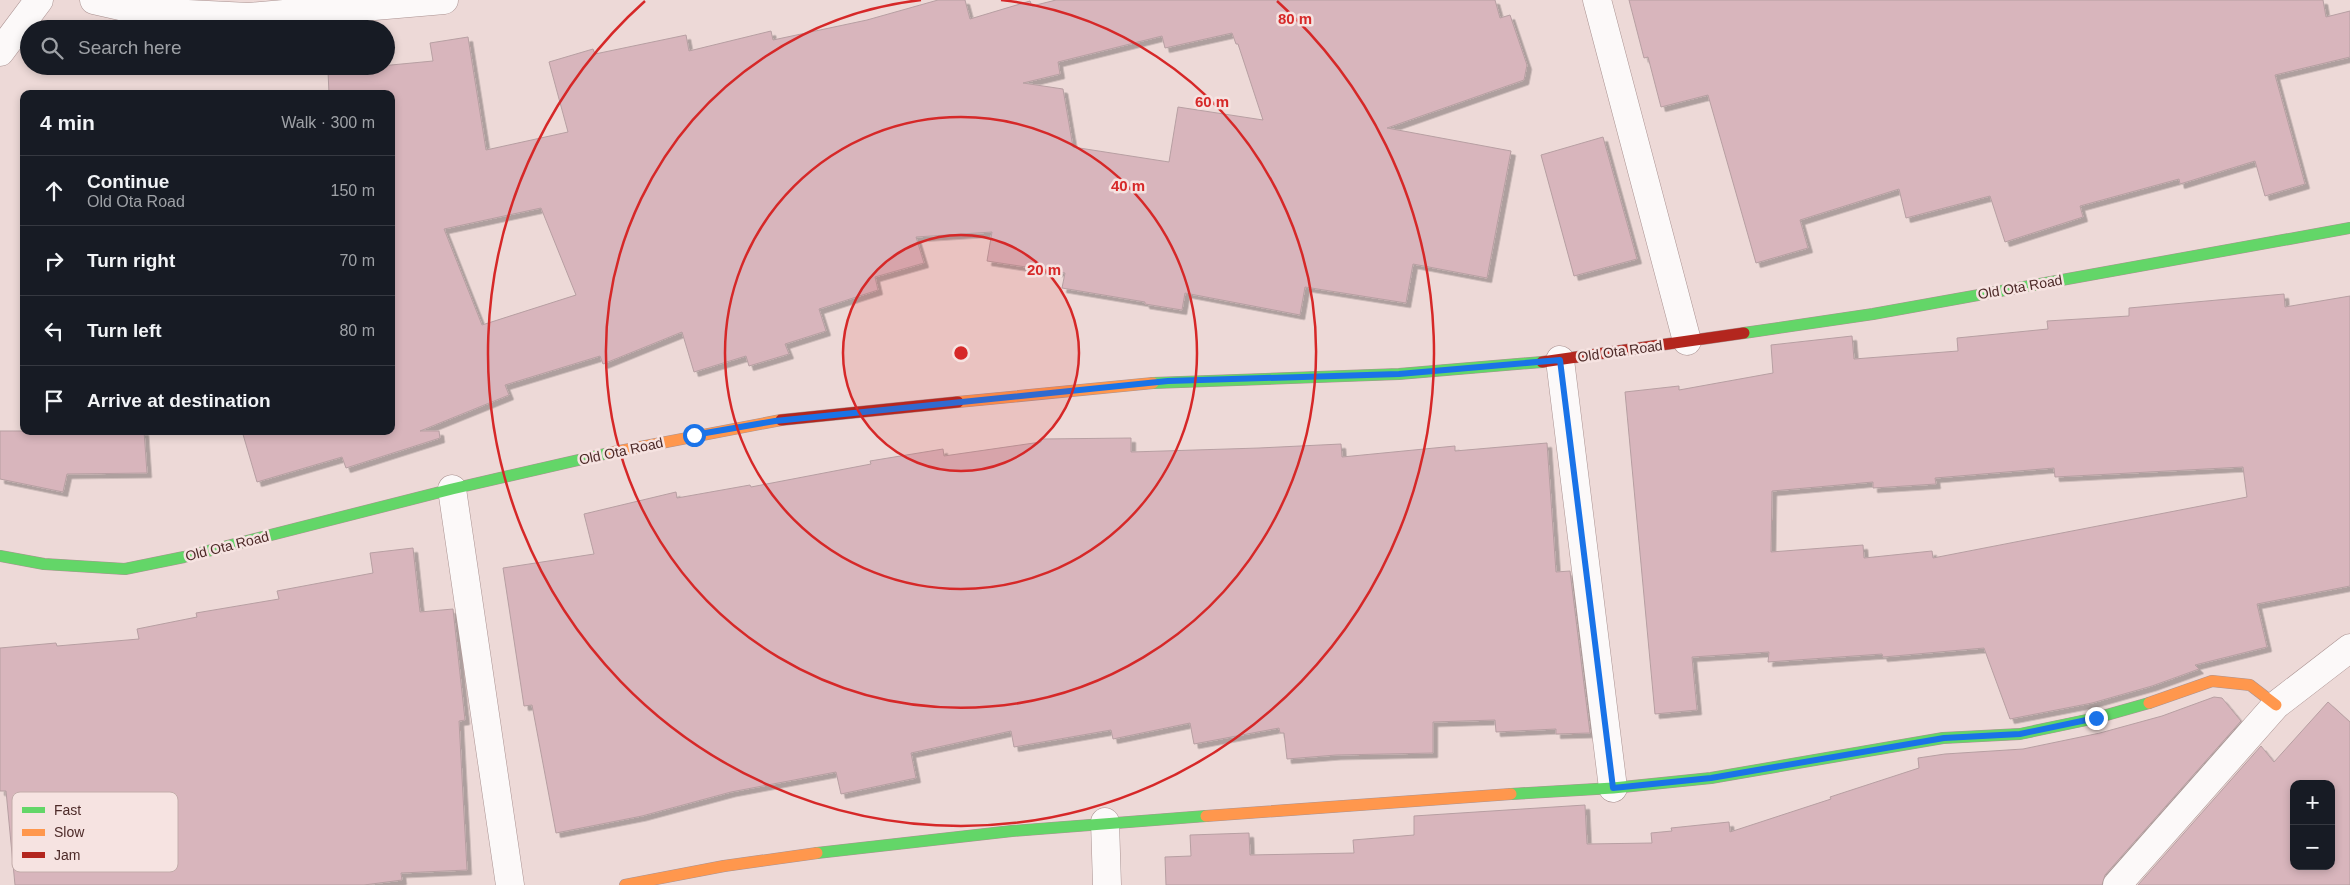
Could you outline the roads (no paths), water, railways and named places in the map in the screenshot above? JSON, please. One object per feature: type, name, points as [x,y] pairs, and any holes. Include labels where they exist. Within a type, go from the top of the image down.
[{"type":"street","points":[[24,20],[39,0]]},
{"type":"street","points":[[94,0],[147,12],[249,17],[444,0]]},
{"type":"street","points":[[1597,0],[1687,341]]},
{"type":"street","points":[[0,52],[20,25]]},
{"type":"street","name":"Old Ota Road","points":[[0,556],[44,564],[124,569],[184,557],[620,450],[775,421],[1168,381],[1399,374],[1560,360],[1873,314],[2350,228]]},
{"type":"street","points":[[1560,360],[1613,788]]},
{"type":"street","points":[[452,490],[510,885]]},
{"type":"street","points":[[2117,885],[2276,705],[2350,648]]},
{"type":"street","points":[[625,885],[724,866],[870,846],[1105,822],[1613,788],[1711,778],[1944,738],[2020,734],[2096,718],[2157,701],[2212,681],[2250,685],[2276,705]]},
{"type":"street","points":[[1105,822],[1106,885]]}]
